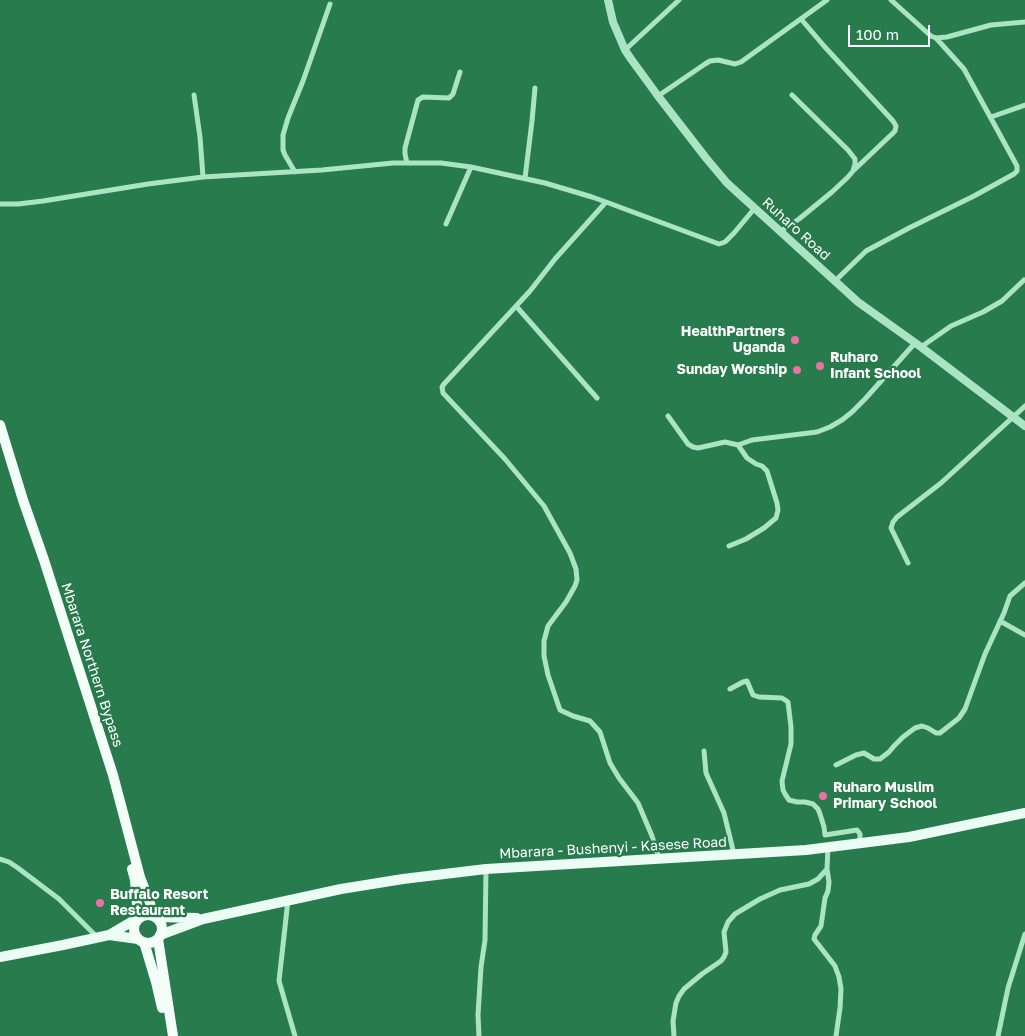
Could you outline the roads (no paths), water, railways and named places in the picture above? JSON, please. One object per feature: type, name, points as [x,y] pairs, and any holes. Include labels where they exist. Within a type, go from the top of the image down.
[{"type":"highway","name":"Mbarara Northern Bypass","points":[[0,425],[105,751],[126,820],[140,876],[155,916],[162,925],[159,937],[173,1036]]},
{"type":"highway","points":[[0,440],[113,794],[135,880],[138,918]]},
{"type":"highway","points":[[155,916],[145,915],[138,918],[135,922],[134,931],[141,940],[156,982],[166,1036]]},
{"type":"highway","points":[[141,940],[150,943],[159,937]]},
{"type":"main road","name":"Mbarara - Bushenyi - Kasese Road","points":[[159,937],[203,918],[402,878],[486,869],[806,850],[909,837],[1025,813]]},
{"type":"main road","name":"Mbarara - Bushenyi - Kasese Road","points":[[155,916],[203,918]]},
{"type":"main road","points":[[109,935],[138,918]]},
{"type":"main road","points":[[0,957],[109,935],[141,940]]},
{"type":"street","name":"Ruharo Road","points":[[608,0],[613,22],[626,50],[639,71],[727,183],[858,302],[1025,426]]},
{"type":"street","points":[[626,50],[678,0]]},
{"type":"street","points":[[658,96],[710,61],[718,60],[737,64],[827,0]]},
{"type":"street","points":[[835,281],[866,251],[974,196],[1017,171],[1017,166],[964,69],[936,38],[931,36],[891,0]]},
{"type":"street","points":[[295,172],[284,155],[283,135],[330,4]]},
{"type":"street","points":[[781,231],[826,198],[895,131],[896,126],[801,19]]},
{"type":"street","points":[[936,38],[947,37],[991,25],[1025,22]]},
{"type":"street","points":[[407,163],[405,148],[418,100],[423,97],[449,98],[453,94],[460,72]]},
{"type":"street","points":[[525,178],[535,88]]},
{"type":"street","points":[[194,95],[203,177]]},
{"type":"street","points":[[792,95],[848,150],[855,159],[853,171]]},
{"type":"street","points":[[991,117],[1025,105]]},
{"type":"street","points":[[0,204],[43,201],[203,177],[407,163],[442,163],[525,178],[571,190],[719,244],[725,242],[754,209]]},
{"type":"street","points":[[446,224],[471,167]]},
{"type":"street","points":[[606,202],[555,259],[530,291],[444,384],[442,391],[505,459],[544,506],[570,553],[576,569],[577,580],[566,602],[548,626],[544,641],[544,656],[548,675],[560,710],[572,716],[590,721],[600,732],[610,763],[638,803],[652,836],[659,859]]},
{"type":"street","points":[[668,416],[688,444],[698,448],[725,442],[738,445],[752,440],[817,432],[842,420],[918,345],[951,326],[983,312],[1002,301],[1024,280]]},
{"type":"street","points":[[516,306],[597,398]]},
{"type":"street","points":[[908,563],[891,528],[893,522],[904,511],[941,483],[1025,406]]},
{"type":"street","points":[[729,546],[746,539],[764,528],[776,518],[778,510],[767,471],[747,458],[738,445]]},
{"type":"street","points":[[836,764],[864,753],[874,759],[880,759],[915,728],[922,726],[940,733],[959,718],[965,709],[985,654],[1010,596],[1025,583]]},
{"type":"street","points":[[1000,621],[1025,636]]},
{"type":"street","points":[[730,689],[747,681],[753,695],[782,698],[788,702],[791,744],[782,781],[785,794],[789,800],[812,804],[818,809],[825,835],[857,830],[860,834],[860,844]]},
{"type":"street","points":[[704,751],[706,772],[724,813],[734,855]]},
{"type":"street","points":[[828,847],[828,891],[825,898],[821,926],[814,939],[835,966],[839,977],[841,988],[840,1008],[836,1036]]},
{"type":"street","points":[[0,859],[18,868],[59,899],[98,937]]},
{"type":"street","points":[[479,1036],[478,1015],[485,940],[486,869]]},
{"type":"street","points":[[674,1036],[673,1020],[679,996],[684,989],[724,957],[726,952],[724,932],[734,914],[780,890],[809,884],[818,879],[827,869]]},
{"type":"street","points":[[288,900],[279,981],[296,1036]]},
{"type":"street","points":[[998,1036],[1008,988],[1025,934]]},
{"type":"place","name":"HealthPartners Uganda","points":[[795,340]]},
{"type":"place","name":"Ruharo Infant School","points":[[820,366]]},
{"type":"place","name":"Sunday Worship","points":[[797,370]]},
{"type":"place","name":"Ruharo Muslim Primary School","points":[[823,796]]},
{"type":"place","name":"Buffalo Resort Restaurant","points":[[100,903]]}]
